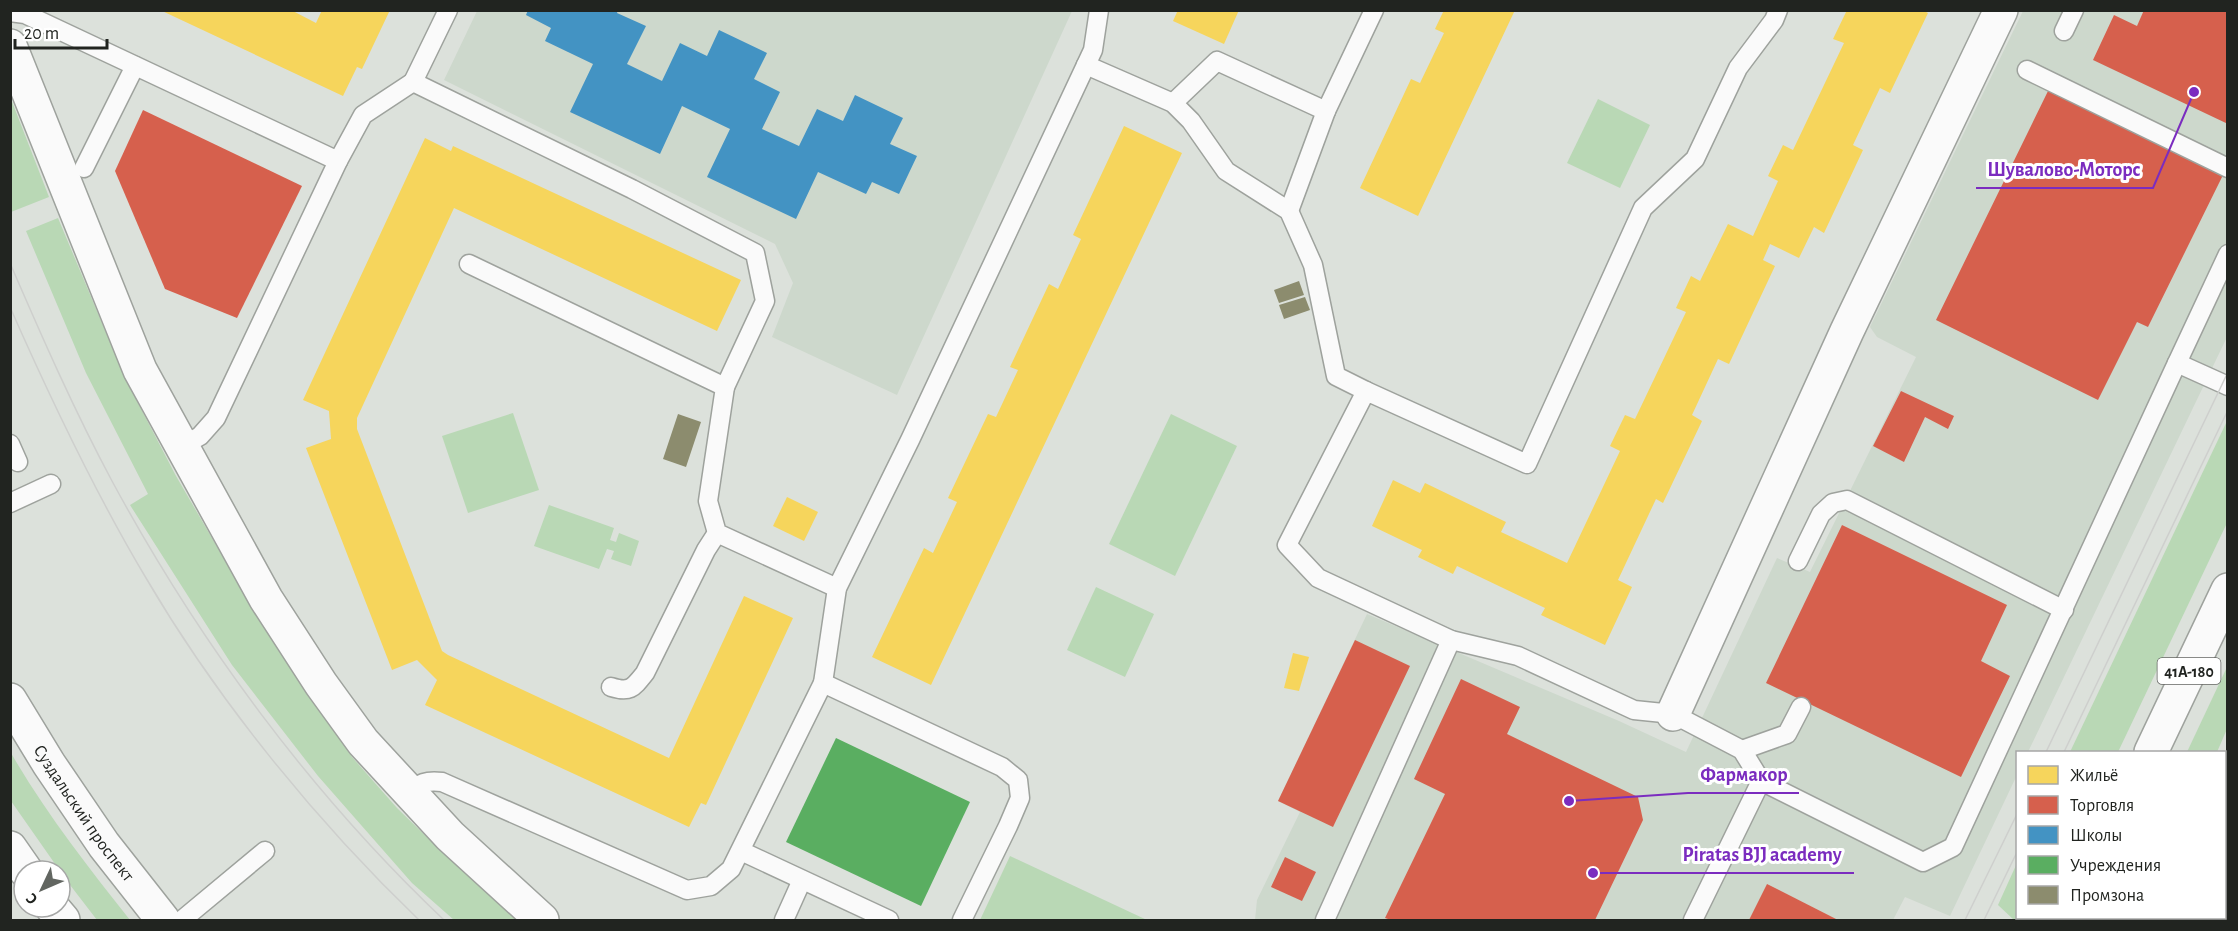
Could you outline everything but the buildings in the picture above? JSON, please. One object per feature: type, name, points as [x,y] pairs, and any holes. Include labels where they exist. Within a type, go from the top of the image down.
[{"type":"street","points":[[1673,714],[1847,331],[2001,10]]},
{"type":"street","points":[[10,46],[140,370],[266,598],[321,684],[363,742],[450,836],[542,921]]},
{"type":"street","name":"41А-180","points":[[2152,751],[2228,590]]},
{"type":"street","name":"Суздальский проспект","points":[[10,700],[49,764],[104,845],[163,921]]},
{"type":"lane","points":[[181,447],[200,436],[216,418],[338,161],[363,115],[413,82],[448,10]]},
{"type":"lane","points":[[408,793],[417,785],[428,780],[442,782],[687,890],[711,886],[731,868],[824,683],[837,588],[910,440],[1093,51],[1099,10]]},
{"type":"lane","points":[[1289,211],[1326,111],[1374,10]]},
{"type":"lane","points":[[1086,65],[1173,103],[1191,121],[1226,171],[1289,211],[1313,265],[1336,376],[1527,464],[1643,208],[1695,159],[1738,68],[1774,20],[1778,10]]},
{"type":"lane","points":[[2064,31],[2074,10]]},
{"type":"lane","points":[[10,12],[25,14],[338,161]]},
{"type":"lane","points":[[1173,103],[1216,61],[1326,111]]},
{"type":"lane","points":[[84,168],[135,66]]},
{"type":"lane","points":[[2027,70],[2228,168]]},
{"type":"lane","points":[[413,82],[632,189],[755,253],[765,301],[725,387],[708,501],[717,533],[837,588]]},
{"type":"lane","points":[[1366,391],[1287,545],[1318,578],[1451,640],[1518,656],[1634,710],[1673,714],[1742,750],[1761,781],[1923,861],[1953,847],[2228,254]]},
{"type":"lane","points":[[469,264],[725,387]]},
{"type":"lane","points":[[2177,363],[2228,386]]},
{"type":"lane","points":[[10,444],[18,462]]},
{"type":"lane","points":[[10,503],[51,484]]},
{"type":"lane","points":[[1798,561],[1821,514],[1833,503],[1846,500],[2064,610]]},
{"type":"lane","points":[[611,687],[624,691],[635,686],[645,673],[706,549],[717,533]]},
{"type":"lane","points":[[1325,921],[1451,640]]},
{"type":"lane","points":[[824,683],[992,762],[1018,780],[1020,798],[962,921]]},
{"type":"lane","points":[[1742,750],[1787,734],[1801,707]]},
{"type":"lane","points":[[1693,921],[1761,781]]},
{"type":"lane","points":[[182,921],[266,851]]},
{"type":"lane","points":[[741,851],[889,921]]},
{"type":"lane","points":[[784,921],[802,880]]},
{"type":"shaded area","points":[[477,11],[1072,11],[897,395],[772,337],[793,283],[775,244],[444,80]]},
{"type":"shaded area","points":[[2023,11],[2227,11],[2227,337],[2028,751],[2016,751],[2016,777],[1950,916],[1905,897],[1893,920],[1255,920],[1257,900],[1300,812],[1278,801],[1367,614],[1619,721],[1686,752],[1777,558],[1810,572],[1916,357],[1877,337],[1870,327]]},
{"type":"green space","points":[[11,99],[49,197],[10,212]]},
{"type":"green space","points":[[1598,99],[1650,125],[1620,188],[1567,163]]},
{"type":"green space","points":[[58,218],[125,378],[176,476],[252,607],[352,757],[397,808],[518,920],[454,920],[412,883],[318,776],[232,665],[130,505],[148,494],[86,373],[26,231]]},
{"type":"green space","points":[[513,413],[539,490],[468,513],[442,436]]},
{"type":"green space","points":[[1171,414],[1237,446],[1175,576],[1109,544]]},
{"type":"green space","points":[[2227,421],[2227,523],[2118,751],[2070,751]]},
{"type":"green space","points":[[549,505],[614,528],[610,540],[616,542],[619,533],[639,541],[631,566],[611,559],[614,551],[607,549],[599,569],[534,546]]},
{"type":"green space","points":[[1096,587],[1154,614],[1125,677],[1067,650]]},
{"type":"green space","points":[[2227,667],[2227,729],[2217,751],[2187,751]]},
{"type":"green space","points":[[11,753],[53,818],[130,920],[97,920],[72,888],[72,859],[52,859],[11,801]]},
{"type":"green space","points":[[1010,856],[1147,920],[980,920]]},
{"type":"green space","points":[[2016,865],[2016,919],[2060,919],[2014,920],[1998,905]]},
{"type":"tram line","points":[[10,263],[98,454],[182,600],[261,714],[303,768],[395,872],[444,920]]},
{"type":"tram line","points":[[10,307],[91,479],[174,624],[205,670],[271,758],[343,843],[419,920]]},
{"type":"tram line","points":[[2046,751],[2228,372]]},
{"type":"tram line","points":[[2064,751],[2228,410]]},
{"type":"tram line","points":[[1965,920],[2016,816]]},
{"type":"tram line","points":[[1984,920],[2016,854]]},
{"type":"place","name":"Шувалово-Моторс","points":[[2194,92]]},
{"type":"place","name":"Фармакор","points":[[1569,801]]},
{"type":"place","name":"Piratas BJJ academy","points":[[1593,873]]}]
